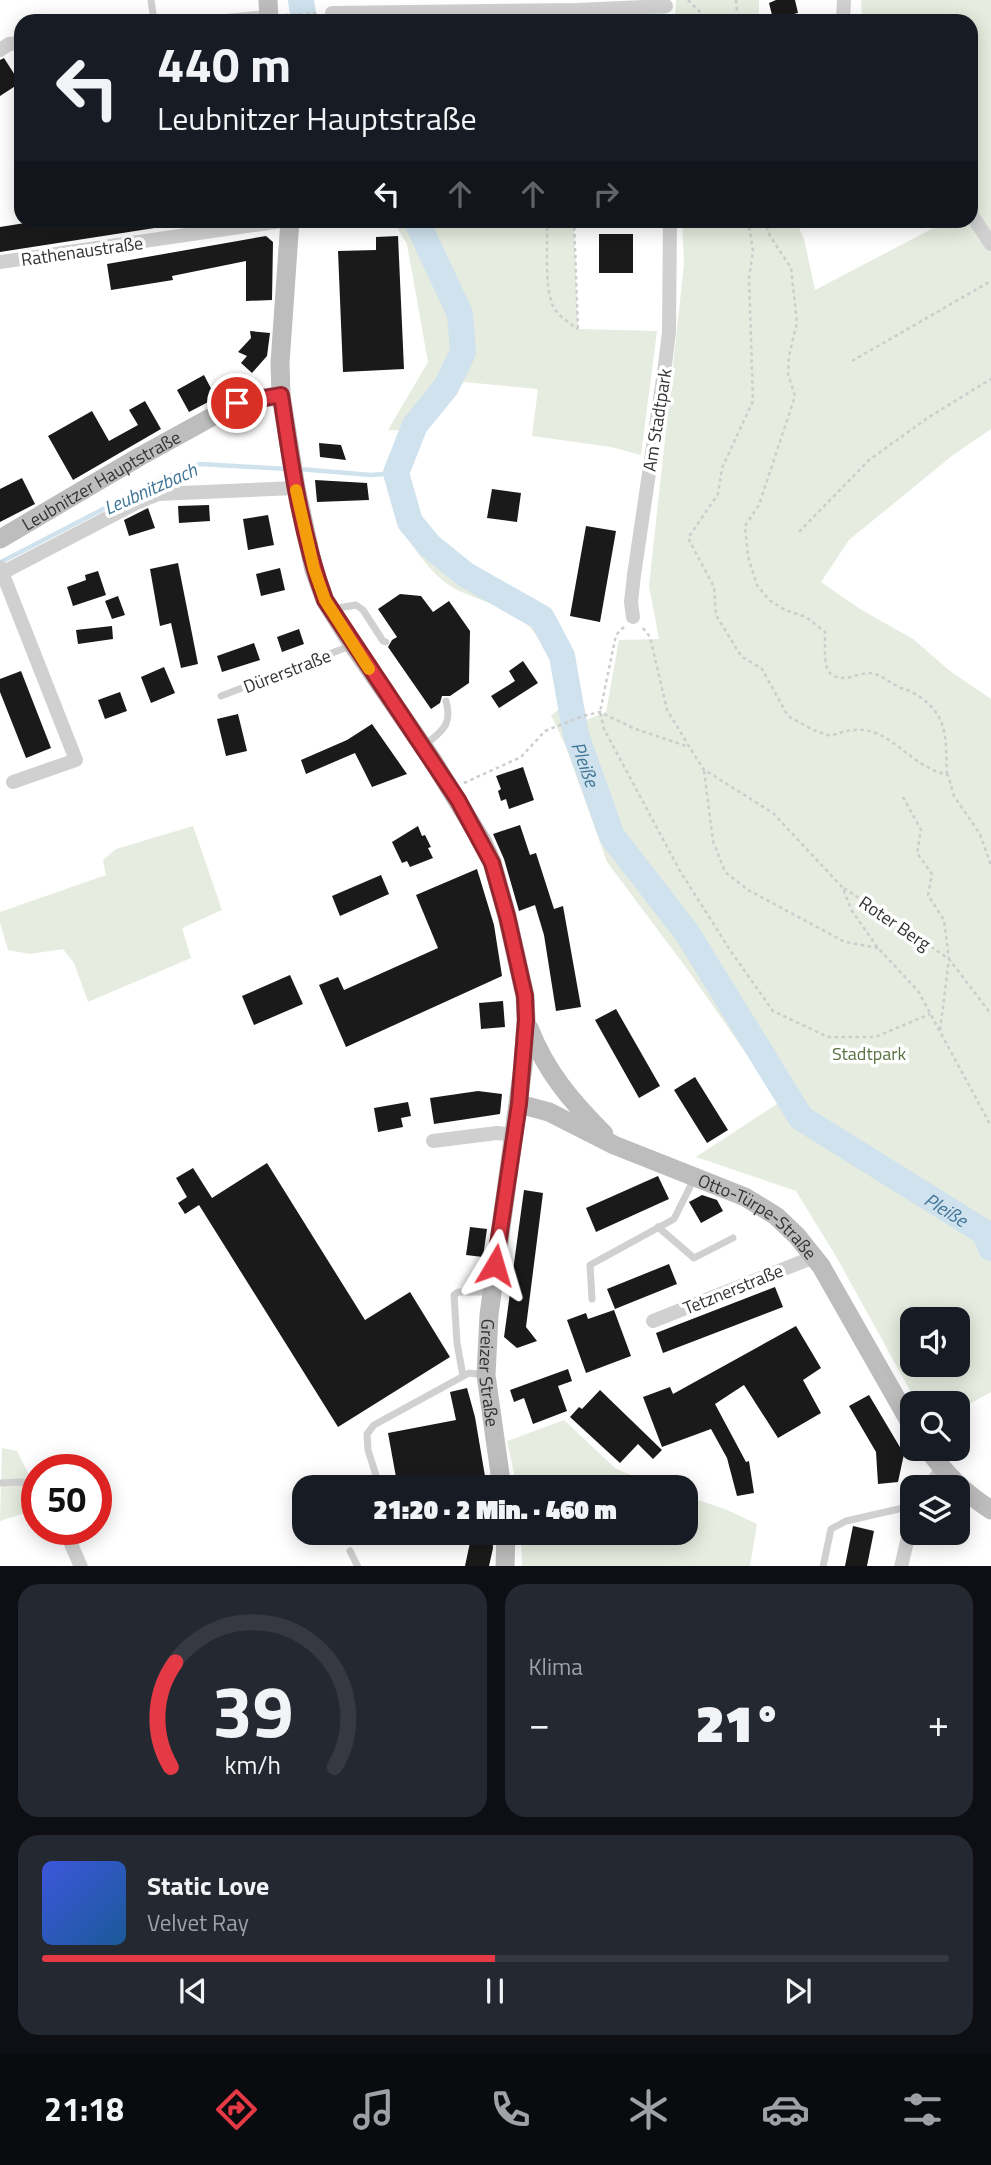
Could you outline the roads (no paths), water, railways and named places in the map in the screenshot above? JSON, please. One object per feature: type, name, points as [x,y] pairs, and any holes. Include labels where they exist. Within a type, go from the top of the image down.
[{"type":"street","points":[[332,13],[577,10],[666,3]]},
{"type":"street","points":[[978,224],[991,244]]},
{"type":"street","name":"Rathenaustraße","points":[[0,262],[234,228]]},
{"type":"street","name":"Greizer Straße","points":[[288,228],[280,363],[281,395],[295,484],[314,569],[331,609],[451,789],[492,863],[525,996],[526,1020],[519,1104],[492,1293],[485,1375],[500,1475]]},
{"type":"street","name":"Am Stadtpark","points":[[633,617],[631,602],[634,575],[668,343],[670,228]]},
{"type":"street","name":"Leubnitzer Hauptstraße","points":[[0,539],[237,403],[281,395]]},
{"type":"street","name":"Leubnitzer Hauptstraße","points":[[1,571],[158,494],[295,484]]},
{"type":"street","points":[[1,571],[76,760],[13,782]]},
{"type":"street","points":[[526,1020],[537,1050],[567,1097],[614,1145]]},
{"type":"street","name":"Otto-Türpe-Straße","points":[[519,1104],[549,1112],[614,1145],[745,1197],[776,1216],[790,1228],[814,1257],[900,1405]]},
{"type":"street","points":[[433,1141],[497,1133],[514,1135]]},
{"type":"street","name":"Tetznerstraße","points":[[653,1321],[814,1257]]},
{"type":"street","points":[[936,1461],[942,1470],[991,1510]]},
{"type":"street","points":[[938,1475],[942,1470]]},
{"type":"street","points":[[72,1545],[81,1566]]},
{"type":"street","points":[[505,1566],[506,1545]]},
{"type":"street","points":[[901,1566],[906,1545]]},
{"type":"lane","points":[[331,609],[356,605],[363,610],[386,642]]},
{"type":"lane","name":"Dürerstraße","points":[[221,696],[353,645]]},
{"type":"lane","points":[[423,747],[445,728],[450,716],[446,701]]},
{"type":"lane","points":[[592,1299],[590,1265],[674,1219],[695,1177]]},
{"type":"lane","points":[[658,1227],[694,1258],[733,1238]]},
{"type":"lane","points":[[463,1376],[457,1343],[454,1295],[458,1292],[492,1293]]},
{"type":"lane","points":[[376,1475],[368,1450],[367,1434],[374,1425],[468,1373],[485,1375]]},
{"type":"lane","points":[[0,1483],[21,1482]]},
{"type":"lane","points":[[823,1566],[831,1529],[846,1521],[900,1509]]},
{"type":"lane","points":[[350,1551],[358,1566]]},
{"type":"waterway","name":"Pleiße","points":[[301,0],[303,14]]},
{"type":"waterway","name":"Pleiße","points":[[420,228],[460,314],[463,352],[446,387],[415,425],[396,473],[410,522],[430,546],[466,575],[542,618],[562,656],[576,735],[612,836],[687,933],[801,1118],[984,1232],[991,1248]]},
{"type":"waterway","name":"Leubnitzbach","points":[[1,562],[163,478],[200,464],[287,469]]},
{"type":"waterway","name":"Leubnitzbach","points":[[299,469],[371,475],[396,473]]},
{"type":"park label","name":"Stadtpark","points":[[869,1053]]}]
